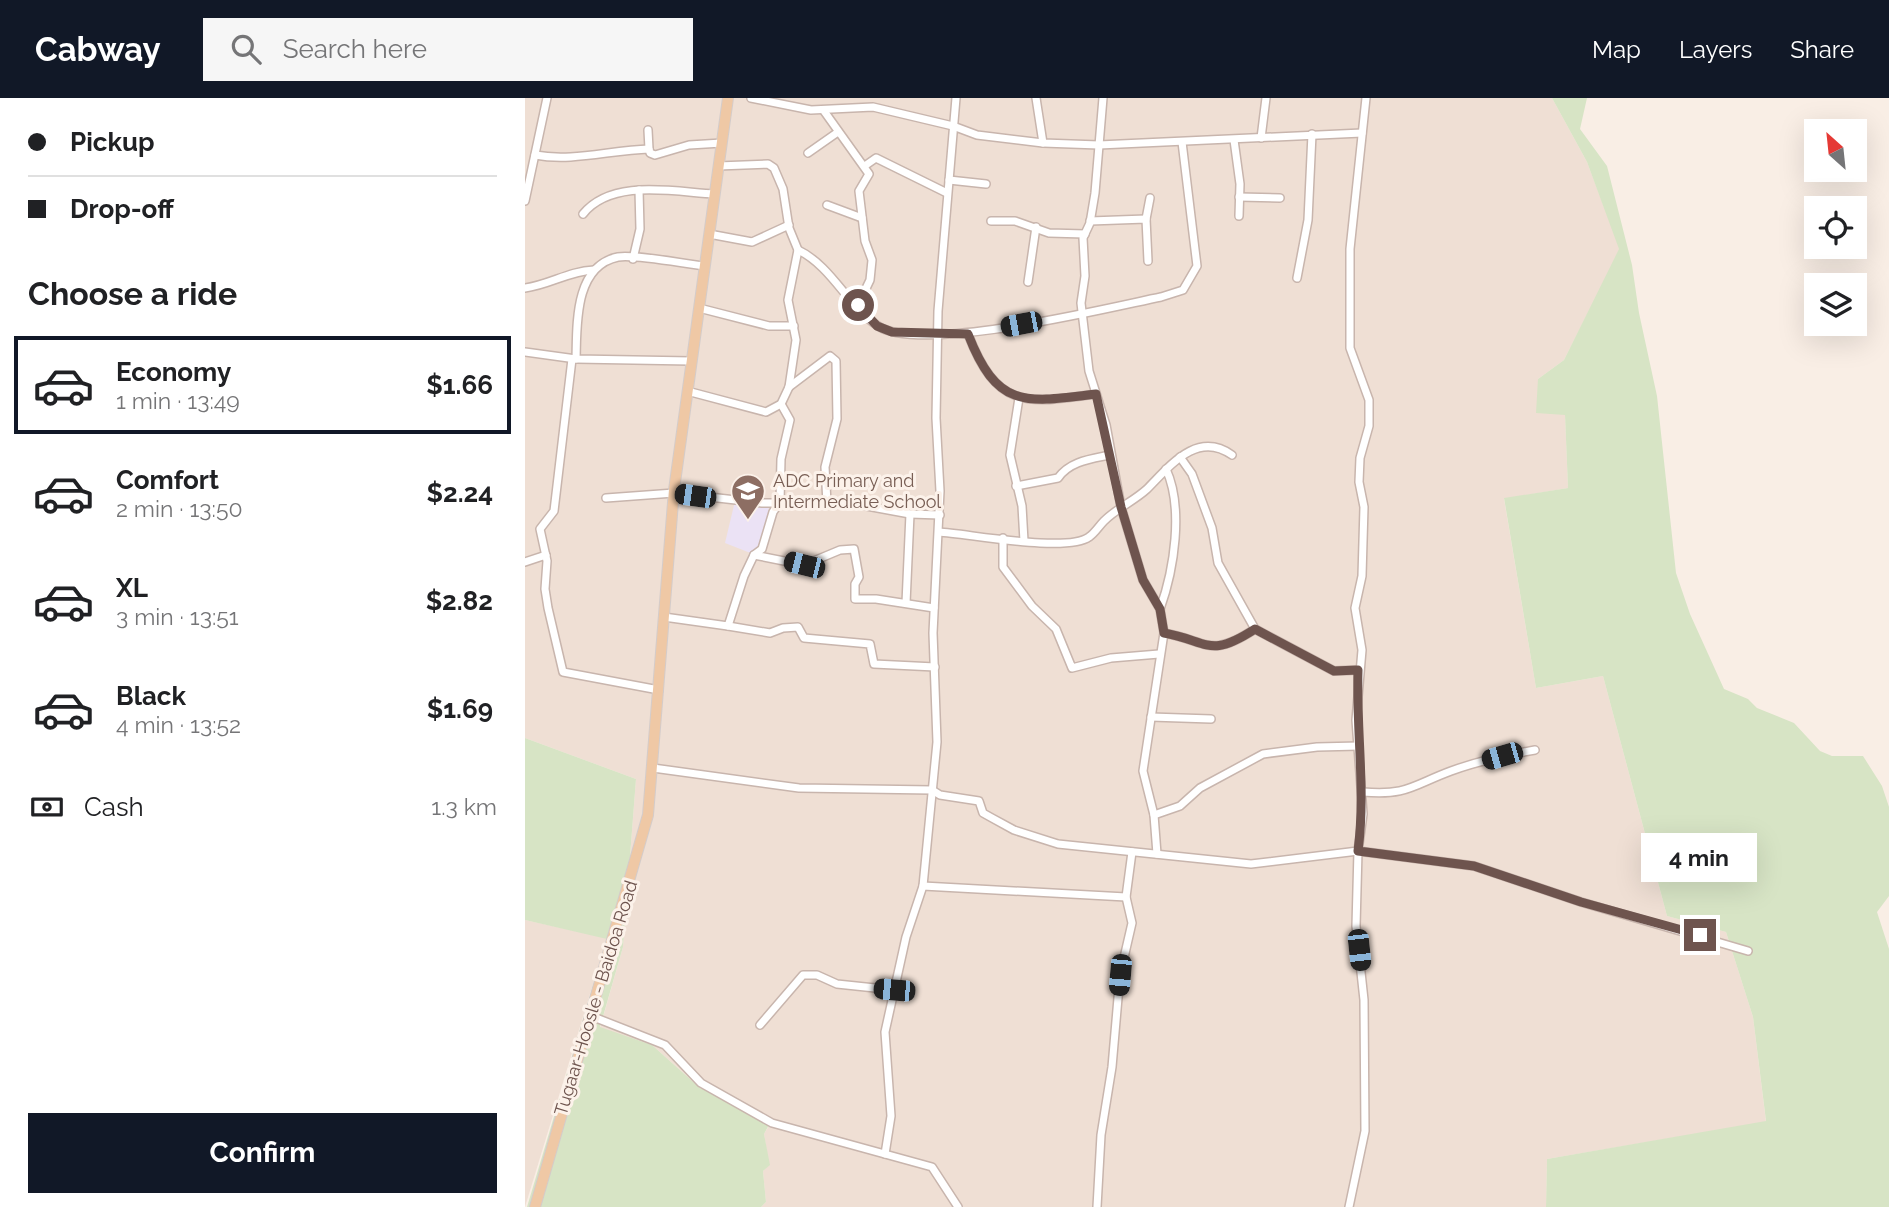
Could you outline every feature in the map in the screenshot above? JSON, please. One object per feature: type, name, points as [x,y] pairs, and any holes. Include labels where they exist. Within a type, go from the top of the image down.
[{"type":"main road","name":"Tugaar-Hoosle - Baidoa Road","points":[[535,1207],[643,841],[652,788],[674,493],[728,98]]},
{"type":"street","points":[[525,201],[547,98]]},
{"type":"street","points":[[751,98],[766,103],[824,111],[873,107],[953,126],[977,135],[1043,143],[1099,145],[1362,133]]},
{"type":"street","points":[[873,107],[874,98]]},
{"type":"street","points":[[885,1154],[891,1116],[885,1032],[906,937],[923,886],[937,742],[934,608],[940,515],[936,391],[938,311],[956,98]]},
{"type":"street","points":[[1037,98],[1043,143]]},
{"type":"street","points":[[1103,98],[1090,221],[1085,234],[1082,313],[1089,371],[1121,507],[1143,580],[1160,609],[1164,633],[1143,771],[1154,815],[1157,854]]},
{"type":"street","points":[[1261,138],[1266,98]]},
{"type":"street","points":[[1349,1207],[1365,1131],[1364,1000],[1356,926],[1363,792],[1359,746],[1358,670],[1362,650],[1355,608],[1362,576],[1364,507],[1359,482],[1360,458],[1370,426],[1369,400],[1350,348],[1350,249],[1366,98]]},
{"type":"street","points":[[824,111],[866,166],[869,174],[859,191],[865,241],[872,260],[870,280],[858,305]]},
{"type":"street","points":[[647,130],[650,153],[655,155],[689,145],[722,143]]},
{"type":"street","points":[[808,153],[838,132]]},
{"type":"street","points":[[1297,278],[1308,220],[1312,134]]},
{"type":"street","points":[[1234,139],[1239,216]]},
{"type":"street","points":[[798,250],[815,257],[877,326],[892,332],[968,334],[1082,313],[1182,290],[1197,266],[1182,142]]},
{"type":"street","points":[[535,155],[579,158],[615,150],[649,149]]},
{"type":"street","points":[[866,166],[877,158],[947,193]]},
{"type":"street","points":[[687,391],[767,412],[781,404],[789,387],[796,340],[788,300],[798,250],[789,225],[786,201],[774,168],[768,164],[719,166]]},
{"type":"street","points":[[949,180],[986,184]]},
{"type":"street","points":[[583,214],[589,206],[613,194],[639,190],[715,194]]},
{"type":"street","points":[[633,259],[640,229],[639,190]]},
{"type":"street","points":[[1239,197],[1280,198]]},
{"type":"street","points":[[1148,261],[1146,219],[1150,198]]},
{"type":"street","points":[[827,205],[862,218]]},
{"type":"street","points":[[1090,221],[1146,219]]},
{"type":"street","points":[[991,221],[1015,221],[1049,233],[1085,234]]},
{"type":"street","points":[[709,234],[752,242],[789,225]]},
{"type":"street","points":[[1028,282],[1036,228]]},
{"type":"street","points":[[525,288],[540,286],[576,271],[594,270],[618,257],[705,266]]},
{"type":"street","points":[[594,270],[580,300],[554,511],[540,528],[546,555],[547,598],[565,674],[589,675],[659,690]]},
{"type":"street","points":[[699,307],[769,326],[794,326]]},
{"type":"street","points":[[968,334],[997,386],[1019,398],[1044,401],[1096,394]]},
{"type":"street","points":[[525,352],[574,359],[691,361]]},
{"type":"street","points":[[789,387],[830,356],[837,361],[837,419],[825,467],[827,503]]},
{"type":"street","points":[[1019,398],[1010,455],[1022,506],[1024,541]]},
{"type":"street","points":[[729,626],[732,608],[754,555],[762,548],[773,512],[780,502],[781,459],[790,420],[781,404]]},
{"type":"street","points":[[939,532],[1061,544],[1088,538],[1121,507],[1145,491],[1179,457],[1194,448],[1212,446],[1232,455]]},
{"type":"street","points":[[1016,486],[1058,478],[1064,470],[1083,461],[1110,455]]},
{"type":"street","points":[[1179,457],[1192,474],[1212,528],[1218,563],[1255,629],[1334,671],[1358,670]]},
{"type":"street","points":[[1160,609],[1174,551],[1174,504],[1166,469]]},
{"type":"street","points":[[606,498],[674,493],[780,502],[850,503],[910,514],[940,515]]},
{"type":"street","points":[[906,603],[910,514]]},
{"type":"street","points":[[1003,538],[1003,567],[1032,606],[1056,629],[1073,668],[1111,658],[1159,654]]},
{"type":"street","points":[[754,555],[804,565],[840,550],[853,549],[859,578],[855,584],[854,597],[934,608]]},
{"type":"street","points":[[525,562],[546,555]]},
{"type":"street","points":[[664,617],[770,633],[783,628],[798,627],[804,638],[870,644],[874,664],[935,667]]},
{"type":"street","points":[[1164,633],[1216,648],[1235,642],[1255,629]]},
{"type":"street","points":[[1151,717],[1211,719]]},
{"type":"street","points":[[1154,815],[1180,806],[1200,788],[1263,754],[1317,747],[1359,746]]},
{"type":"street","points":[[1363,792],[1401,792],[1453,770],[1535,750]]},
{"type":"street","points":[[653,768],[799,788],[932,790],[979,801],[983,813],[1014,830],[1058,844],[1251,864],[1358,851],[1474,866],[1581,902],[1748,951]]},
{"type":"street","points":[[1097,1207],[1101,1135],[1112,1067],[1120,975],[1132,923],[1126,897],[1132,852]]},
{"type":"street","points":[[923,886],[1126,897]]},
{"type":"street","points":[[759,1025],[803,975],[817,975],[837,984],[894,990]]},
{"type":"street","points":[[591,1016],[665,1045],[701,1083],[748,1107],[772,1123],[932,1167],[958,1207]]},
{"type":"shaded area","points":[[525,98],[1552,98],[1587,162],[1620,249],[1564,360],[1538,379],[1565,414],[1568,488],[1504,499],[1536,688],[1603,676],[1667,916],[1726,932],[1753,1017],[1766,1122],[1547,1159],[1546,1207],[761,1207],[766,1202],[763,1171],[769,1165],[764,1134],[770,1124],[744,1106],[700,1088],[652,1045],[600,1028],[623,947],[636,779],[525,738]]},
{"type":"shaded area","name":"ADC Primary and Intermediate School","points":[[735,501],[769,507],[764,535],[753,554],[725,543]]},
{"type":"shaded area","points":[[525,920],[607,938],[525,1207]]},
{"type":"green space","points":[[1552,98],[1587,98],[1580,129],[1607,166],[1632,265],[1639,313],[1657,396],[1676,573],[1690,614],[1724,689],[1748,699],[1757,708],[1794,723],[1820,751],[1832,756],[1863,756],[1882,786],[1889,807],[1889,896],[1877,912],[1889,949],[1889,1207],[1546,1207],[1547,1159],[1766,1121],[1753,1017],[1726,932],[1667,916],[1603,676],[1536,688],[1504,498],[1568,488],[1565,415],[1536,413],[1538,379],[1564,360],[1619,249],[1587,162]]},
{"type":"green space","points":[[525,738],[636,779],[623,947],[600,1027],[652,1045],[700,1088],[744,1106],[770,1123],[764,1134],[770,1165],[763,1171],[766,1202],[761,1207],[527,1207],[607,939],[525,920]]},
{"type":"place","name":"ADC Primary and Intermediate School","points":[[748,521]]},
{"type":"route","points":[[858,305],[877,326],[892,332],[968,334],[973,348],[997,386],[1019,398],[1044,401],[1096,394],[1121,507],[1143,580],[1160,609],[1164,633],[1216,648],[1235,642],[1255,629],[1334,671],[1358,670],[1356,720],[1363,792],[1358,851],[1474,866],[1581,902],[1700,935]]}]
